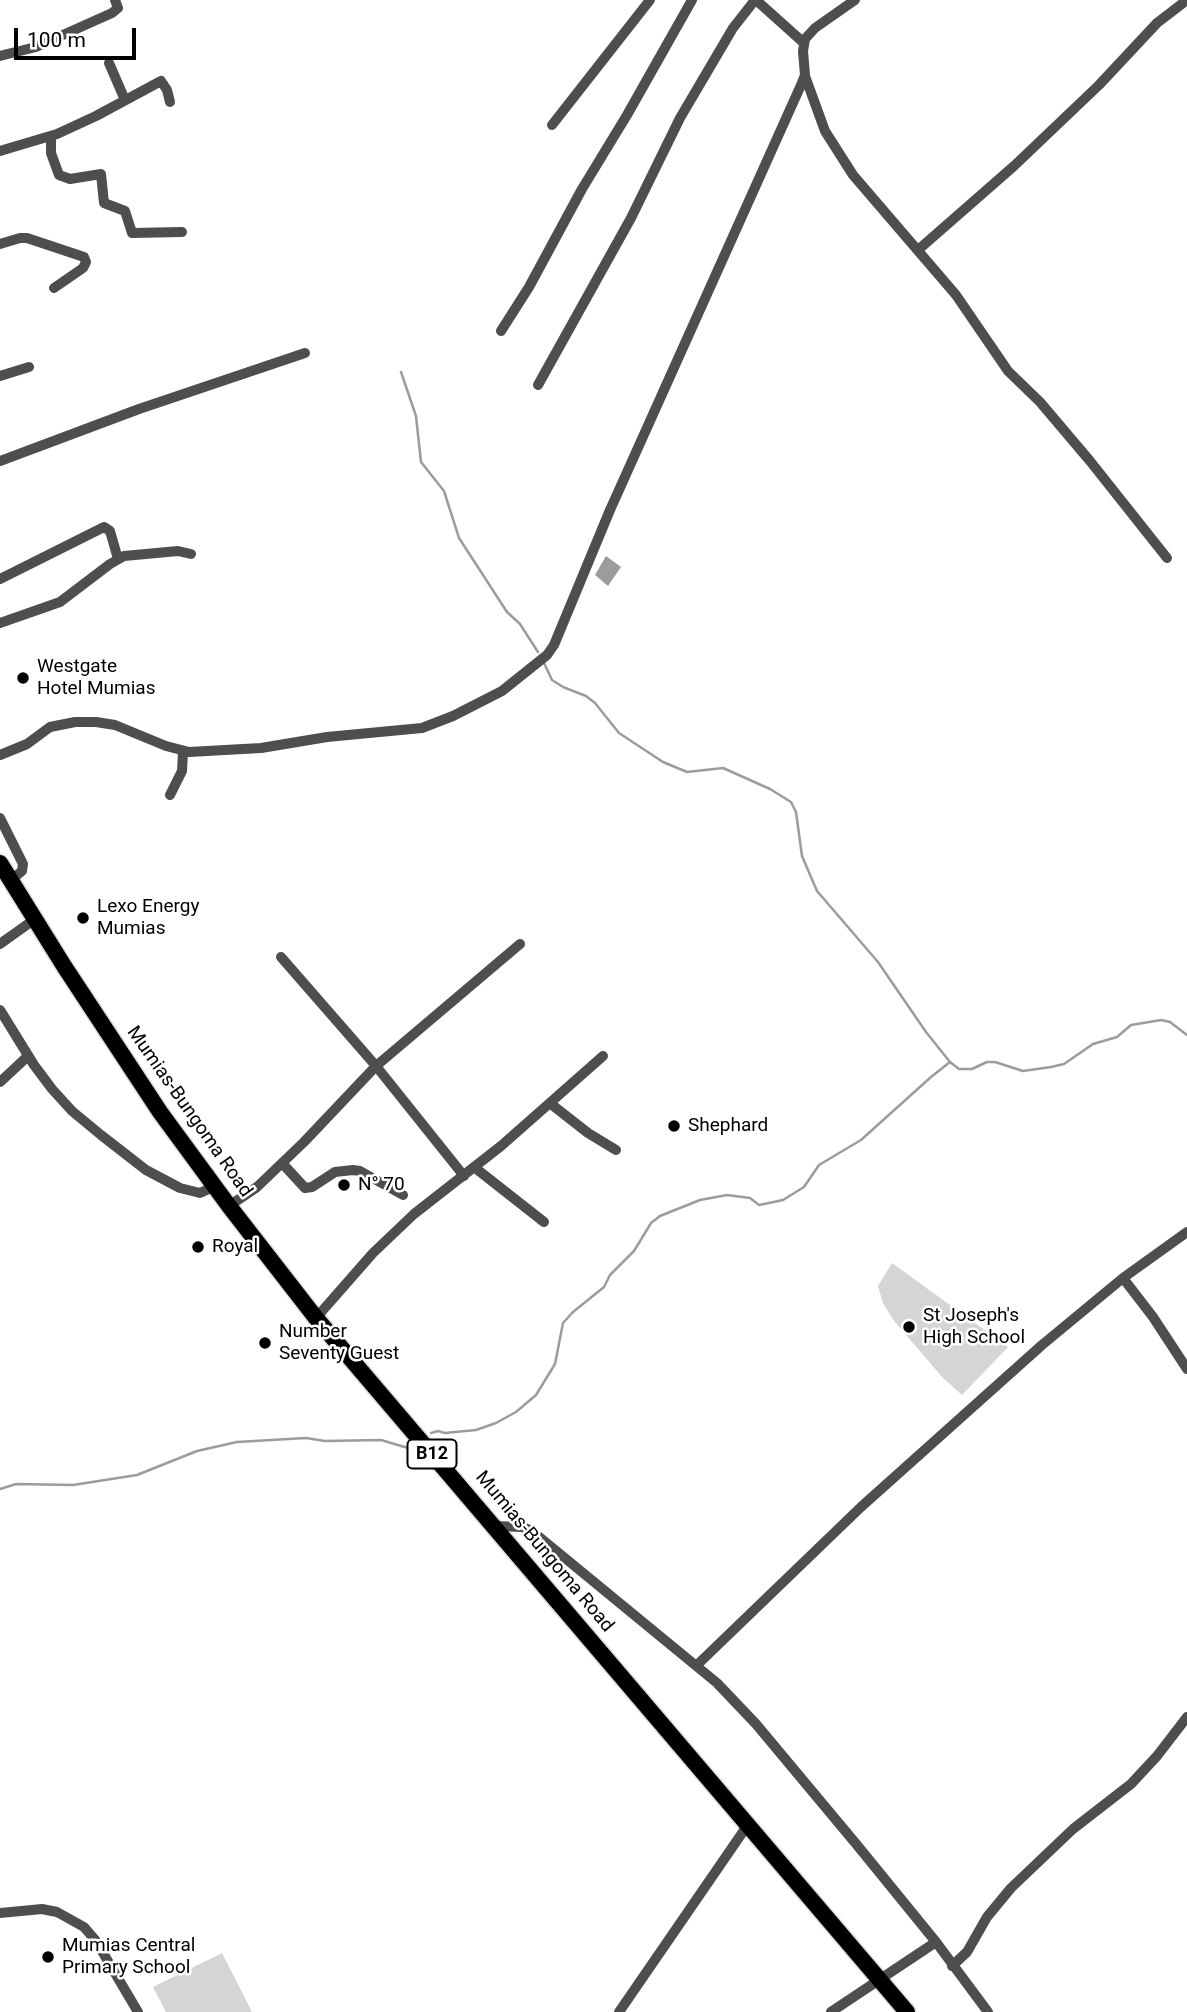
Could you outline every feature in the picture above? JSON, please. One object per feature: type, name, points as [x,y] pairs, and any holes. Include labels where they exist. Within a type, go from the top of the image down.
[{"type":"highway","name":"Mumias-Bungoma Road","points":[[0,863],[127,1064],[229,1206],[316,1318],[749,1823],[907,2012]]},
{"type":"street","points":[[0,56],[36,47],[112,13],[118,8],[115,0]]},
{"type":"street","points":[[552,125],[650,0]]},
{"type":"street","points":[[501,331],[529,287],[582,189],[692,0]]},
{"type":"street","points":[[538,385],[631,218],[680,118],[733,28],[755,0],[804,43]]},
{"type":"street","points":[[855,0],[810,32],[804,43],[805,75],[825,131],[843,160],[956,295],[1008,371],[1067,433],[1167,558]]},
{"type":"street","points":[[918,250],[1014,166],[1099,85],[1157,23],[1187,0]]},
{"type":"street","points":[[109,63],[125,100]]},
{"type":"street","points":[[0,755],[27,744],[50,727],[75,722],[115,725],[183,752],[261,748],[327,737],[422,727],[453,716],[502,691],[547,655],[554,645],[610,510],[805,75]]},
{"type":"street","points":[[0,151],[51,136],[162,81],[170,102]]},
{"type":"street","points":[[51,136],[51,153],[58,175],[70,179],[101,174],[104,203],[108,207],[125,211],[132,233],[183,232]]},
{"type":"street","points":[[0,244],[27,238],[84,257],[86,260],[83,268],[54,288]]},
{"type":"street","points":[[0,461],[139,409],[305,353]]},
{"type":"street","points":[[0,376],[29,367]]},
{"type":"street","points":[[0,579],[104,527],[110,531],[118,559]]},
{"type":"street","points":[[0,624],[60,602],[118,559],[131,555],[178,551],[191,554]]},
{"type":"street","points":[[170,795],[182,771],[183,752]]},
{"type":"street","points":[[0,818],[23,864],[22,871],[11,880]]},
{"type":"street","points":[[0,944],[35,919]]},
{"type":"street","points":[[229,1206],[257,1186],[282,1163],[376,1066],[520,944]]},
{"type":"street","points":[[281,957],[376,1066],[464,1176]]},
{"type":"street","points":[[0,1010],[28,1056],[72,1111],[146,1170],[193,1192],[204,1192],[215,1186]]},
{"type":"street","points":[[0,1082],[28,1056]]},
{"type":"street","points":[[316,1318],[381,1245],[414,1214],[551,1104],[603,1056]]},
{"type":"street","points":[[551,1104],[616,1150]]},
{"type":"street","points":[[282,1163],[305,1188],[312,1187],[335,1172],[353,1170],[360,1171],[403,1195]]},
{"type":"street","points":[[474,1167],[544,1222]]},
{"type":"street","points":[[697,1665],[923,1451],[1042,1345],[1123,1278],[1187,1232]]},
{"type":"street","points":[[1123,1278],[1153,1317],[1187,1369]]},
{"type":"street","points":[[494,1526],[522,1527],[532,1531],[697,1665],[756,1724],[936,1942],[988,2012]]},
{"type":"street","points":[[952,1966],[967,1952],[987,1917],[1016,1882],[1073,1829],[1131,1784],[1187,1717]]},
{"type":"street","points":[[619,2012],[749,1823]]},
{"type":"street","points":[[0,1913],[43,1909],[57,1912],[84,1927],[96,1941],[138,2012]]},
{"type":"street","points":[[831,2012],[936,1942]]},
{"type":"shaded area","points":[[606,556],[621,567],[608,586],[595,575]]},
{"type":"shaded area","points":[[892,1263],[1008,1347],[962,1395],[943,1378],[894,1321],[883,1303],[878,1286]]},
{"type":"shaded area","points":[[222,1953],[252,2012],[166,2012],[153,1987]]},
{"type":"waterway","points":[[401,372],[416,416],[421,462],[444,491],[459,538],[507,612],[520,624],[538,652]]},
{"type":"waterway","points":[[544,663],[552,680],[586,696],[619,733],[663,762],[687,772],[723,768],[770,789],[791,802],[796,812],[802,856],[817,891],[878,962],[926,1032],[959,1069],[972,1069],[987,1062],[1023,1071],[1064,1064],[1093,1044],[1117,1037],[1131,1025],[1161,1020],[1170,1022],[1187,1035]]},
{"type":"waterway","points":[[431,1433],[476,1430],[496,1423],[516,1412],[536,1395],[555,1364],[563,1323],[604,1287],[610,1275],[634,1251],[651,1223],[660,1216],[700,1200],[727,1195],[750,1198],[759,1205],[783,1200],[804,1187],[819,1165],[861,1140],[950,1062]]},
{"type":"waterway","points":[[0,1489],[16,1484],[73,1485],[137,1475],[197,1451],[237,1442],[306,1438],[325,1441],[381,1440],[412,1447]]},
{"type":"place","name":"Westgate Hotel Mumias","points":[[23,678]]},
{"type":"place","name":"Lexo Energy Mumias","points":[[83,918]]},
{"type":"place","name":"Shephard","points":[[674,1126]]},
{"type":"place","name":"N° 70","points":[[344,1185]]},
{"type":"place","name":"Royal","points":[[198,1247]]},
{"type":"place","name":"St Joseph's High School","points":[[909,1327]]},
{"type":"place","name":"Number Seventy Guest","points":[[265,1343]]},
{"type":"place","name":"Mumias Central Primary School","points":[[48,1957]]}]
